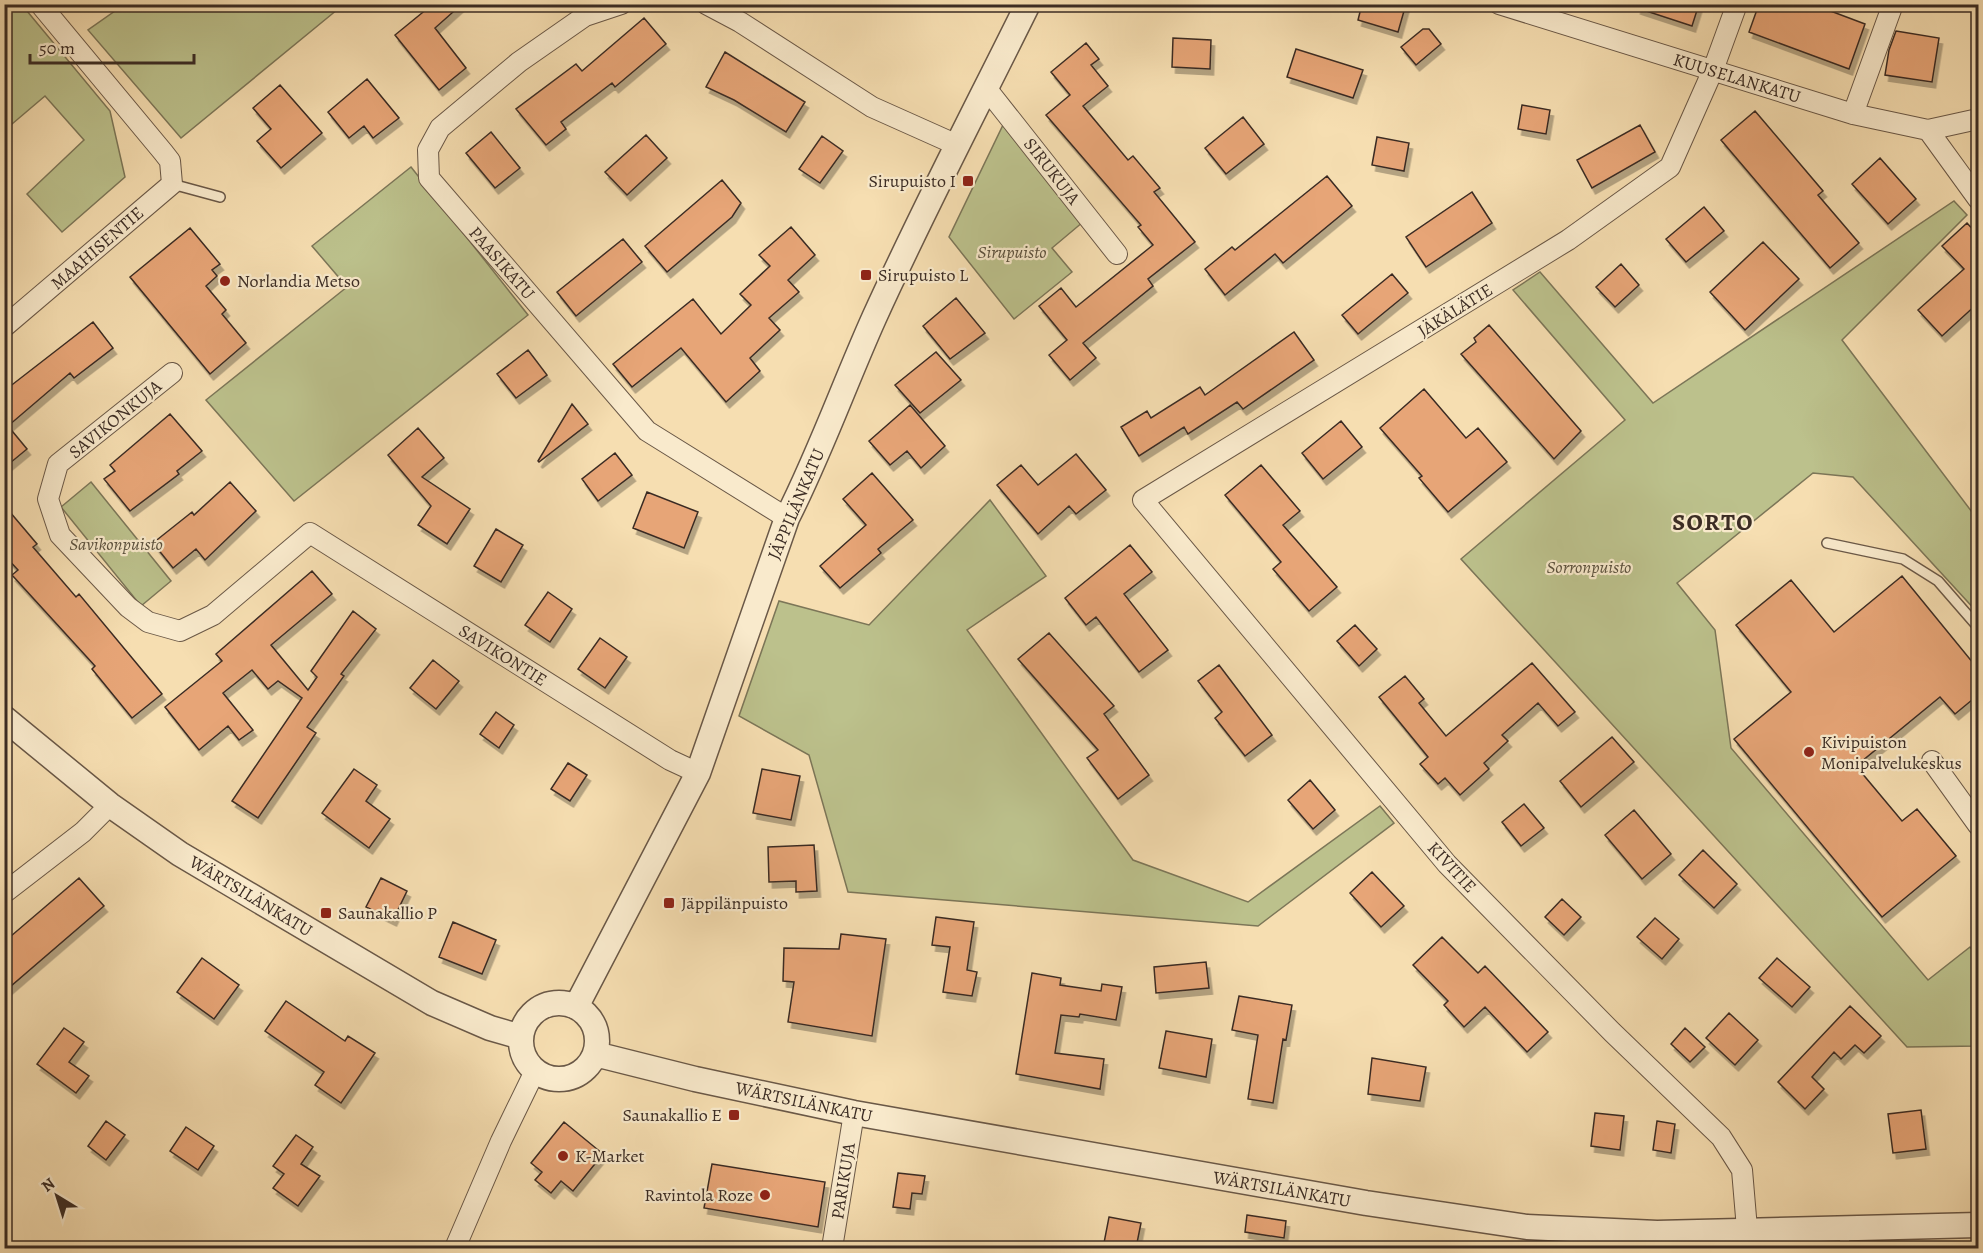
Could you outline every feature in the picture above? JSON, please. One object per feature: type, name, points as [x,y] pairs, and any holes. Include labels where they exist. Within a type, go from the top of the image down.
[{"type":"street","points":[[40,4],[170,161],[172,183]]},
{"type":"street","name":"PAASIKATU","points":[[621,4],[585,16],[519,62],[440,128],[428,150],[429,178],[647,431],[787,518]]},
{"type":"street","points":[[706,4],[740,22],[872,107],[957,145]]},
{"type":"street","name":"JÄPPILÄNKATU","points":[[576,1007],[698,773],[787,518],[803,487],[874,319],[957,145],[1028,4]]},
{"type":"street","name":"KUUSELANKATU","points":[[1499,4],[1853,114],[1928,129],[1978,119]]},
{"type":"street","name":"JÄKÄLÄTIE","points":[[1143,500],[1568,240],[1670,167],[1713,70],[1737,4]]},
{"type":"street","points":[[1853,114],[1893,4]]},
{"type":"street","name":"SIRUKUJA","points":[[986,88],[1117,255]]},
{"type":"street","points":[[1928,129],[1978,199]]},
{"type":"street","name":"MAAHISENTIE","points":[[4,327],[172,183]]},
{"type":"street","name":"SAVIKONKUJA","points":[[172,374],[58,464],[48,499],[60,535],[128,607],[148,622],[180,631],[213,615],[310,533]]},
{"type":"street","name":"KIVITIE","points":[[1143,500],[1447,864],[1612,1032],[1721,1137],[1742,1170],[1747,1229]]},
{"type":"street","name":"SAVIKONTIE","points":[[310,533],[670,760],[698,773]]},
{"type":"street","name":"WÄRTSILÄNKATU","points":[[4,718],[110,805],[180,854],[432,1003],[490,1028],[521,1037]]},
{"type":"street","points":[[1932,762],[1978,825]]},
{"type":"street","points":[[4,892],[83,832],[110,805]]},
{"type":"street","points":[[558,1003],[576,1007],[592,1022],[597,1032],[596,1054],[584,1071],[565,1079],[554,1079],[535,1071],[524,1056],[521,1037],[527,1020],[541,1008],[558,1003]]},
{"type":"street","name":"WÄRTSILÄNKATU","points":[[596,1054],[695,1079],[854,1113],[1366,1203],[1527,1227],[1656,1237],[1747,1229],[1844,1237],[1978,1225]]},
{"type":"street","points":[[456,1248],[501,1141],[535,1071]]},
{"type":"street","name":"PARIKUJA","points":[[832,1248],[854,1113]]},
{"type":"lane","points":[[172,183],[220,198]]},
{"type":"lane","points":[[1827,543],[1903,559],[1938,581],[1978,627]]},
{"type":"green space","points":[[8,4],[22,5],[110,111],[125,177],[62,232],[27,194],[84,140],[45,96],[5,130],[4,8]]},
{"type":"green space","points":[[125,4],[343,5],[181,138],[88,30]]},
{"type":"green space","name":"Sirupuisto","points":[[1004,123],[1083,222],[1052,248],[1072,272],[1014,319],[949,237]]},
{"type":"green space","points":[[411,167],[528,315],[294,501],[206,400],[347,287],[312,246]]},
{"type":"green space","name":"Sorronpuisto","points":[[1954,201],[1967,215],[1842,340],[1978,520],[1978,613],[1853,477],[1813,473],[1677,583],[1715,630],[1731,748],[1928,980],[1970,947],[1978,957],[1978,1046],[1907,1047],[1461,559],[1625,420],[1513,290],[1540,272],[1653,403]]},
{"type":"green space","name":"Savikonpuisto","points":[[91,482],[171,581],[141,606],[61,507]]},
{"type":"green space","points":[[990,500],[1046,576],[967,630],[1133,860],[1248,902],[1380,806],[1394,823],[1258,926],[848,892],[809,755],[739,716],[779,601],[869,625]]},
{"type":"building","points":[[433,4],[462,4],[435,28],[466,68],[439,90],[395,35]]},
{"type":"building","points":[[1362,4],[1406,4],[1398,32],[1358,20]]},
{"type":"building","points":[[1638,4],[1699,4],[1692,26],[1637,8]]},
{"type":"building","points":[[1759,4],[1812,4],[1865,24],[1849,69],[1749,32]]},
{"type":"building","points":[[644,18],[666,44],[615,87],[612,83],[561,122],[566,129],[546,145],[516,109],[576,64],[582,71]]},
{"type":"building","points":[[1423,29],[1429,29],[1441,44],[1416,65],[1401,47]]},
{"type":"building","points":[[1896,31],[1939,38],[1932,82],[1885,75],[1889,50]]},
{"type":"building","points":[[1173,38],[1211,40],[1210,69],[1172,67]]},
{"type":"building","points":[[1086,43],[1099,59],[1091,65],[1108,86],[1083,106],[1128,160],[1133,156],[1160,188],[1154,192],[1195,242],[1148,279],[1153,286],[1083,343],[1096,358],[1070,380],[1049,355],[1067,340],[1039,306],[1061,288],[1076,307],[1153,245],[1138,227],[1141,225],[1046,115],[1070,95],[1051,72]]},
{"type":"building","points":[[1296,49],[1363,70],[1353,98],[1287,77]]},
{"type":"building","points":[[725,52],[805,102],[786,132],[734,100],[706,87]]},
{"type":"building","points":[[367,79],[399,118],[373,138],[364,126],[349,138],[328,112]]},
{"type":"building","points":[[280,85],[322,133],[281,168],[257,141],[271,129],[253,108]]},
{"type":"building","points":[[1522,105],[1550,110],[1546,134],[1518,129]]},
{"type":"building","points":[[1755,111],[1823,191],[1818,195],[1859,243],[1830,268],[1721,140]]},
{"type":"building","points":[[1243,117],[1264,144],[1226,174],[1205,148]]},
{"type":"building","points":[[1640,125],[1655,152],[1592,188],[1577,160]]},
{"type":"building","points":[[491,132],[520,168],[495,188],[466,153]]},
{"type":"building","points":[[646,135],[667,158],[627,195],[605,172]]},
{"type":"building","points":[[822,136],[843,151],[820,183],[799,169]]},
{"type":"building","points":[[1377,137],[1409,143],[1404,171],[1372,165]]},
{"type":"building","points":[[1880,158],[1916,199],[1888,224],[1852,184]]},
{"type":"building","points":[[1327,176],[1352,206],[1283,263],[1275,254],[1225,295],[1205,269],[1232,247],[1235,250]]},
{"type":"building","points":[[722,180],[741,203],[732,217],[667,272],[645,246]]},
{"type":"building","points":[[1472,192],[1492,223],[1426,267],[1406,237]]},
{"type":"building","points":[[1704,207],[1724,231],[1686,262],[1666,239]]},
{"type":"building","points":[[1967,223],[1978,235],[1978,303],[1942,336],[1918,310],[1964,269],[1942,246]]},
{"type":"building","points":[[791,227],[815,255],[788,280],[799,292],[769,318],[780,330],[750,358],[760,371],[726,402],[681,348],[632,387],[613,364],[693,299],[721,334],[751,305],[740,294],[770,266],[759,255]]},
{"type":"building","points":[[190,228],[220,264],[212,270],[217,276],[206,286],[226,310],[222,314],[246,343],[210,374],[130,277]]},
{"type":"building","points":[[623,239],[642,262],[576,316],[557,292]]},
{"type":"building","points":[[1763,242],[1799,279],[1745,330],[1710,292]]},
{"type":"building","points":[[1621,264],[1639,285],[1615,307],[1596,287]]},
{"type":"building","points":[[1392,274],[1408,293],[1358,334],[1342,315]]},
{"type":"building","points":[[956,298],[985,333],[950,359],[923,326]]},
{"type":"building","points":[[93,322],[113,348],[74,378],[70,373],[8,426],[27,449],[4,468],[4,391]]},
{"type":"building","points":[[1489,325],[1581,431],[1554,459],[1461,354],[1476,342],[1474,338]]},
{"type":"building","points":[[1294,332],[1314,360],[1243,409],[1237,402],[1188,434],[1184,427],[1139,456],[1121,427],[1147,411],[1151,418],[1200,387],[1205,395]]},
{"type":"building","points":[[528,350],[547,375],[516,398],[497,374]]},
{"type":"building","points":[[936,352],[961,380],[920,413],[895,385]]},
{"type":"building","points":[[1424,389],[1466,438],[1478,428],[1507,462],[1448,512],[1419,478],[1422,476],[1380,428]]},
{"type":"building","points":[[572,404],[588,424],[539,462],[538,461]]},
{"type":"building","points":[[910,405],[945,446],[921,468],[907,451],[890,465],[869,441]]},
{"type":"building","points":[[170,414],[202,451],[177,471],[179,474],[130,511],[104,479],[115,471],[110,465]]},
{"type":"building","points":[[1341,421],[1362,447],[1323,479],[1302,453]]},
{"type":"building","points":[[418,428],[444,458],[422,477],[470,509],[447,544],[418,525],[431,506],[388,455]]},
{"type":"building","points":[[615,453],[632,475],[598,501],[582,479]]},
{"type":"building","points":[[1076,454],[1106,490],[1076,514],[1069,506],[1038,534],[997,485],[1021,465],[1038,485]]},
{"type":"building","points":[[1261,465],[1300,511],[1283,525],[1337,587],[1309,611],[1273,569],[1281,562],[1225,495]]},
{"type":"building","points":[[872,473],[913,520],[878,549],[881,553],[840,588],[820,566],[866,525],[843,499]]},
{"type":"building","points":[[230,482],[256,511],[205,560],[196,549],[173,568],[153,543],[192,512],[194,515]]},
{"type":"building","points":[[647,492],[698,512],[684,548],[633,528]]},
{"type":"building","points":[[4,505],[37,544],[33,547],[76,597],[79,594],[162,694],[132,718],[92,669],[95,666],[12,575],[18,570],[4,555]]},
{"type":"building","points":[[496,529],[523,545],[501,582],[474,566]]},
{"type":"building","points":[[1130,545],[1152,572],[1124,594],[1168,650],[1139,672],[1096,617],[1086,625],[1065,598]]},
{"type":"building","points":[[312,571],[332,594],[271,645],[308,690],[317,677],[311,671],[353,611],[376,629],[341,674],[344,676],[307,727],[316,733],[258,818],[232,801],[302,698],[278,681],[268,689],[252,670],[223,693],[253,730],[239,740],[228,726],[199,750],[165,707],[222,661],[216,654]]},
{"type":"building","name":"Kivipuiston Monipalvelukeskus","points":[[1902,576],[1978,669],[1978,695],[1955,714],[1940,697],[1856,766],[1902,821],[1917,809],[1956,856],[1882,917],[1734,739],[1791,692],[1736,625],[1791,580],[1834,632]]},
{"type":"building","points":[[548,592],[572,609],[550,642],[525,625]]},
{"type":"building","points":[[1355,625],[1377,649],[1359,666],[1337,641]]},
{"type":"building","points":[[1049,633],[1114,706],[1104,714],[1149,775],[1118,799],[1087,758],[1098,750],[1018,659]]},
{"type":"building","points":[[600,638],[627,657],[605,688],[578,669]]},
{"type":"building","points":[[433,660],[459,681],[436,709],[410,688]]},
{"type":"building","points":[[1532,663],[1575,712],[1558,726],[1538,703],[1502,735],[1508,741],[1484,763],[1489,769],[1460,795],[1445,778],[1438,784],[1420,764],[1428,757],[1379,697],[1405,676],[1424,699],[1419,703],[1446,736]]},
{"type":"building","points":[[1219,665],[1272,735],[1245,756],[1215,718],[1222,712],[1198,681]]},
{"type":"building","points":[[496,712],[514,725],[499,748],[480,734]]},
{"type":"building","points":[[1612,737],[1634,762],[1581,807],[1560,781]]},
{"type":"building","points":[[568,763],[587,775],[570,801],[551,789]]},
{"type":"building","points":[[354,769],[377,785],[366,801],[390,819],[369,848],[322,813]]},
{"type":"building","points":[[762,769],[800,776],[791,820],[753,813]]},
{"type":"building","points":[[1310,780],[1335,810],[1313,829],[1288,800]]},
{"type":"building","points":[[1524,804],[1544,828],[1521,846],[1502,822]]},
{"type":"building","points":[[1634,810],[1671,854],[1642,879],[1605,835]]},
{"type":"building","points":[[814,845],[817,891],[796,892],[796,881],[769,882],[768,847]]},
{"type":"building","points":[[1703,850],[1737,884],[1714,908],[1679,875]]},
{"type":"building","points":[[1372,872],[1404,906],[1381,927],[1350,893]]},
{"type":"building","points":[[79,878],[104,906],[4,992],[4,942]]},
{"type":"building","points":[[381,878],[407,891],[393,920],[366,907]]},
{"type":"building","points":[[1562,899],[1581,917],[1564,935],[1545,917]]},
{"type":"building","points":[[936,917],[974,922],[967,970],[977,972],[972,996],[943,992],[950,947],[932,945]]},
{"type":"building","points":[[1655,918],[1679,939],[1662,959],[1637,937]]},
{"type":"building","points":[[453,922],[496,940],[482,974],[439,957]]},
{"type":"building","points":[[841,934],[886,939],[872,1036],[788,1022],[794,982],[783,981],[784,948],[839,949]]},
{"type":"building","points":[[1442,937],[1478,973],[1485,966],[1548,1032],[1527,1052],[1485,1007],[1464,1027],[1444,1005],[1448,1001],[1413,965]]},
{"type":"building","points":[[202,958],[239,985],[214,1019],[177,992]]},
{"type":"building","points":[[1777,958],[1810,987],[1792,1007],[1759,978]]},
{"type":"building","points":[[1206,962],[1209,988],[1156,993],[1154,967]]},
{"type":"building","points":[[1032,973],[1061,978],[1060,985],[1101,991],[1102,984],[1122,987],[1116,1020],[1080,1014],[1079,1017],[1061,1015],[1055,1053],[1104,1059],[1100,1089],[1016,1074]]},
{"type":"building","points":[[1239,996],[1292,1005],[1286,1040],[1283,1039],[1273,1103],[1248,1099],[1258,1035],[1232,1030]]},
{"type":"building","points":[[286,1001],[345,1041],[348,1036],[375,1053],[341,1103],[315,1085],[324,1072],[265,1031]]},
{"type":"building","points":[[1850,1006],[1881,1036],[1864,1053],[1855,1045],[1841,1059],[1834,1052],[1812,1077],[1824,1089],[1805,1109],[1778,1082]]},
{"type":"building","points":[[1729,1013],[1758,1040],[1735,1065],[1706,1038]]},
{"type":"building","points":[[64,1028],[84,1042],[69,1062],[89,1076],[76,1093],[37,1064]]},
{"type":"building","points":[[1685,1028],[1705,1047],[1690,1062],[1671,1044]]},
{"type":"building","points":[[1166,1031],[1212,1039],[1206,1077],[1159,1068]]},
{"type":"building","points":[[1372,1058],[1426,1067],[1420,1101],[1368,1094]]},
{"type":"building","points":[[1921,1110],[1926,1149],[1893,1153],[1888,1114]]},
{"type":"building","points":[[1595,1113],[1624,1116],[1620,1150],[1591,1146]]},
{"type":"building","points":[[106,1121],[125,1135],[106,1160],[88,1146]]},
{"type":"building","points":[[1657,1121],[1675,1124],[1671,1153],[1653,1150]]},
{"type":"building","points":[[564,1122],[603,1154],[573,1191],[561,1181],[551,1193],[535,1180],[542,1172],[531,1163]]},
{"type":"building","points":[[186,1127],[214,1146],[198,1170],[170,1151]]},
{"type":"building","points":[[296,1135],[313,1147],[301,1164],[320,1176],[298,1206],[273,1188],[284,1174],[273,1166]]},
{"type":"building","name":"Ravintola Roze","points":[[712,1164],[825,1182],[818,1227],[704,1208]]},
{"type":"building","points":[[898,1173],[925,1176],[922,1194],[912,1193],[910,1209],[893,1207]]},
{"type":"building","points":[[1247,1215],[1286,1221],[1284,1238],[1245,1232]]},
{"type":"building","points":[[1109,1217],[1141,1223],[1136,1248],[1103,1248]]},
{"type":"place","name":"Sirupuisto I","points":[[968,181]]},
{"type":"place","name":"Sirupuisto L","points":[[866,275]]},
{"type":"place","name":"Norlandia Metso","points":[[225,281]]},
{"type":"place","name":"Kivipuiston Monipalvelukeskus","points":[[1809,752]]},
{"type":"place","name":"Jäppilänpuisto","points":[[669,903]]},
{"type":"place","name":"Saunakallio P","points":[[326,913]]},
{"type":"place","name":"Saunakallio E","points":[[734,1115]]},
{"type":"place","name":"K-Market","points":[[563,1156]]},
{"type":"place","name":"Ravintola Roze","points":[[765,1195]]},
{"type":"district","name":"SORTO","points":[[1713,522]]}]
